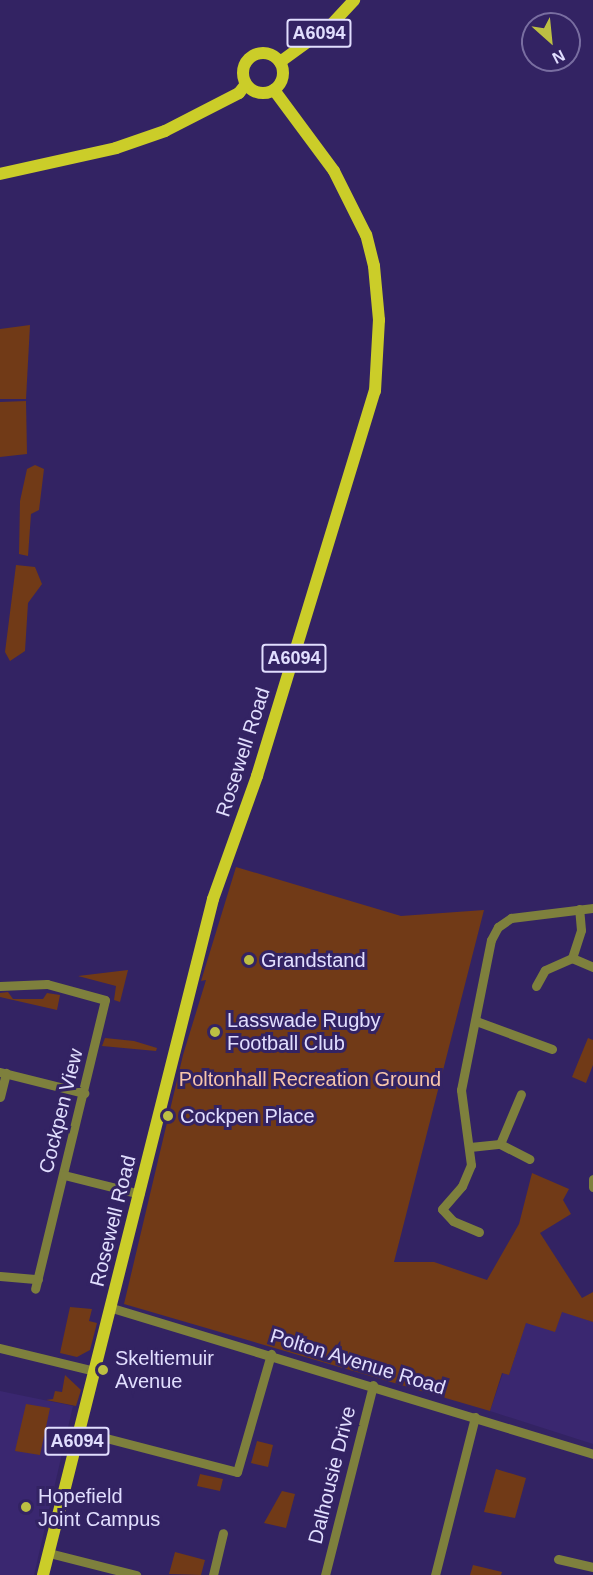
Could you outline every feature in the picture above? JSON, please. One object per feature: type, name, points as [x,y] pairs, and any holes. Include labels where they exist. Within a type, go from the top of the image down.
[{"type":"main road","name":"A6094","points":[[280,62],[331,25],[354,0]]},
{"type":"main road","name":"A6094","points":[[246,84],[243,71],[249,59],[269,54],[280,62],[283,74],[274,90]]},
{"type":"main road","points":[[0,174],[116,148],[165,131],[239,93],[246,84],[262,93],[274,90]]},
{"type":"main road","name":"Rosewell Road","points":[[112,1308],[213,898],[264,753],[375,391],[379,320],[374,266],[366,235],[334,171],[274,90]]},
{"type":"main road","name":"A6094","points":[[43,1575],[112,1308]]},
{"type":"street","points":[[479,1232],[453,1221],[442,1209],[462,1186],[471,1165],[461,1090],[491,940],[498,927],[522,915],[593,908]]},
{"type":"street","points":[[572,958],[581,930],[579,909]]},
{"type":"street","points":[[536,986],[544,970],[572,958],[593,967]]},
{"type":"street","name":"Cockpen View","points":[[0,986],[47,984],[105,1000],[35,1289]]},
{"type":"street","points":[[476,1021],[552,1048]]},
{"type":"street","points":[[518,1047],[523,1037]]},
{"type":"street","points":[[0,1097],[3,1073],[84,1093]]},
{"type":"street","points":[[500,1144],[521,1094]]},
{"type":"street","points":[[470,1147],[500,1144],[529,1159]]},
{"type":"street","points":[[63,1175],[140,1194]]},
{"type":"street","points":[[593,1179],[593,1187]]},
{"type":"street","points":[[0,1276],[38,1278]]},
{"type":"street","name":"Polton Avenue Road","points":[[112,1308],[374,1385],[593,1454]]},
{"type":"street","points":[[0,1348],[95,1371]]},
{"type":"street","points":[[79,1431],[237,1472],[271,1354]]},
{"type":"street","name":"Dalhousie Drive","points":[[325,1575],[374,1385]]},
{"type":"street","points":[[435,1575],[475,1417]]},
{"type":"street","points":[[213,1575],[223,1533]]},
{"type":"street","points":[[49,1553],[136,1575]]},
{"type":"street","points":[[558,1559],[593,1567]]},
{"type":"shaded area","points":[[562,1311],[593,1322],[593,1444],[490,1411],[503,1373],[509,1375],[526,1322]]},
{"type":"shaded area","name":"Hopefield Joint Campus","points":[[0,1391],[73,1406],[34,1575],[0,1575]]},
{"type":"green space","points":[[30,325],[26,399],[0,399],[0,329]]},
{"type":"green space","points":[[26,401],[27,454],[0,457],[0,402]]},
{"type":"green space","points":[[35,465],[44,469],[39,510],[31,514],[28,556],[19,554],[20,501],[27,469]]},
{"type":"green space","points":[[16,565],[35,567],[42,584],[28,603],[25,651],[10,661],[5,652]]},
{"type":"green space","name":"Poltonhall Recreation Ground","points":[[236,867],[401,916],[484,910],[394,1262],[434,1262],[487,1280],[519,1224],[532,1173],[569,1189],[563,1200],[571,1214],[540,1233],[582,1298],[593,1292],[593,1322],[562,1312],[555,1332],[526,1323],[509,1375],[502,1373],[490,1411],[124,1304],[183,1055],[206,980],[201,981]]},
{"type":"green space","points":[[128,970],[120,1002],[114,1000],[116,986],[78,976]]},
{"type":"green space","points":[[8,992],[13,999],[43,999],[47,993],[60,995],[57,1010],[0,997],[0,993]]},
{"type":"green space","points":[[105,1038],[134,1041],[157,1048],[156,1051],[102,1046]]},
{"type":"green space","points":[[588,1038],[593,1040],[593,1065],[586,1083],[572,1077]]},
{"type":"green space","points":[[70,1307],[92,1309],[89,1321],[97,1323],[90,1350],[77,1357],[60,1353]]},
{"type":"green space","points":[[65,1375],[81,1390],[76,1406],[46,1400],[53,1399],[55,1391],[62,1392]]},
{"type":"green space","points":[[26,1404],[50,1408],[40,1455],[15,1451]]},
{"type":"green space","points":[[257,1441],[273,1445],[268,1467],[251,1463]]},
{"type":"green space","points":[[496,1469],[526,1478],[515,1518],[484,1512]]},
{"type":"green space","points":[[200,1474],[223,1479],[220,1491],[197,1486]]},
{"type":"green space","points":[[282,1491],[295,1494],[286,1528],[264,1523]]},
{"type":"green space","points":[[175,1552],[205,1560],[201,1575],[169,1574]]},
{"type":"green space","points":[[473,1565],[502,1572],[501,1575],[470,1575]]},
{"type":"place","name":"Grandstand","points":[[249,960]]},
{"type":"place","name":"Lasswade Rugby Football Club","points":[[215,1032]]},
{"type":"place","name":"Cockpen Place","points":[[168,1116]]},
{"type":"place","name":"Skeltiemuir Avenue","points":[[103,1370]]},
{"type":"place","name":"Hopefield Joint Campus","points":[[26,1507]]}]
